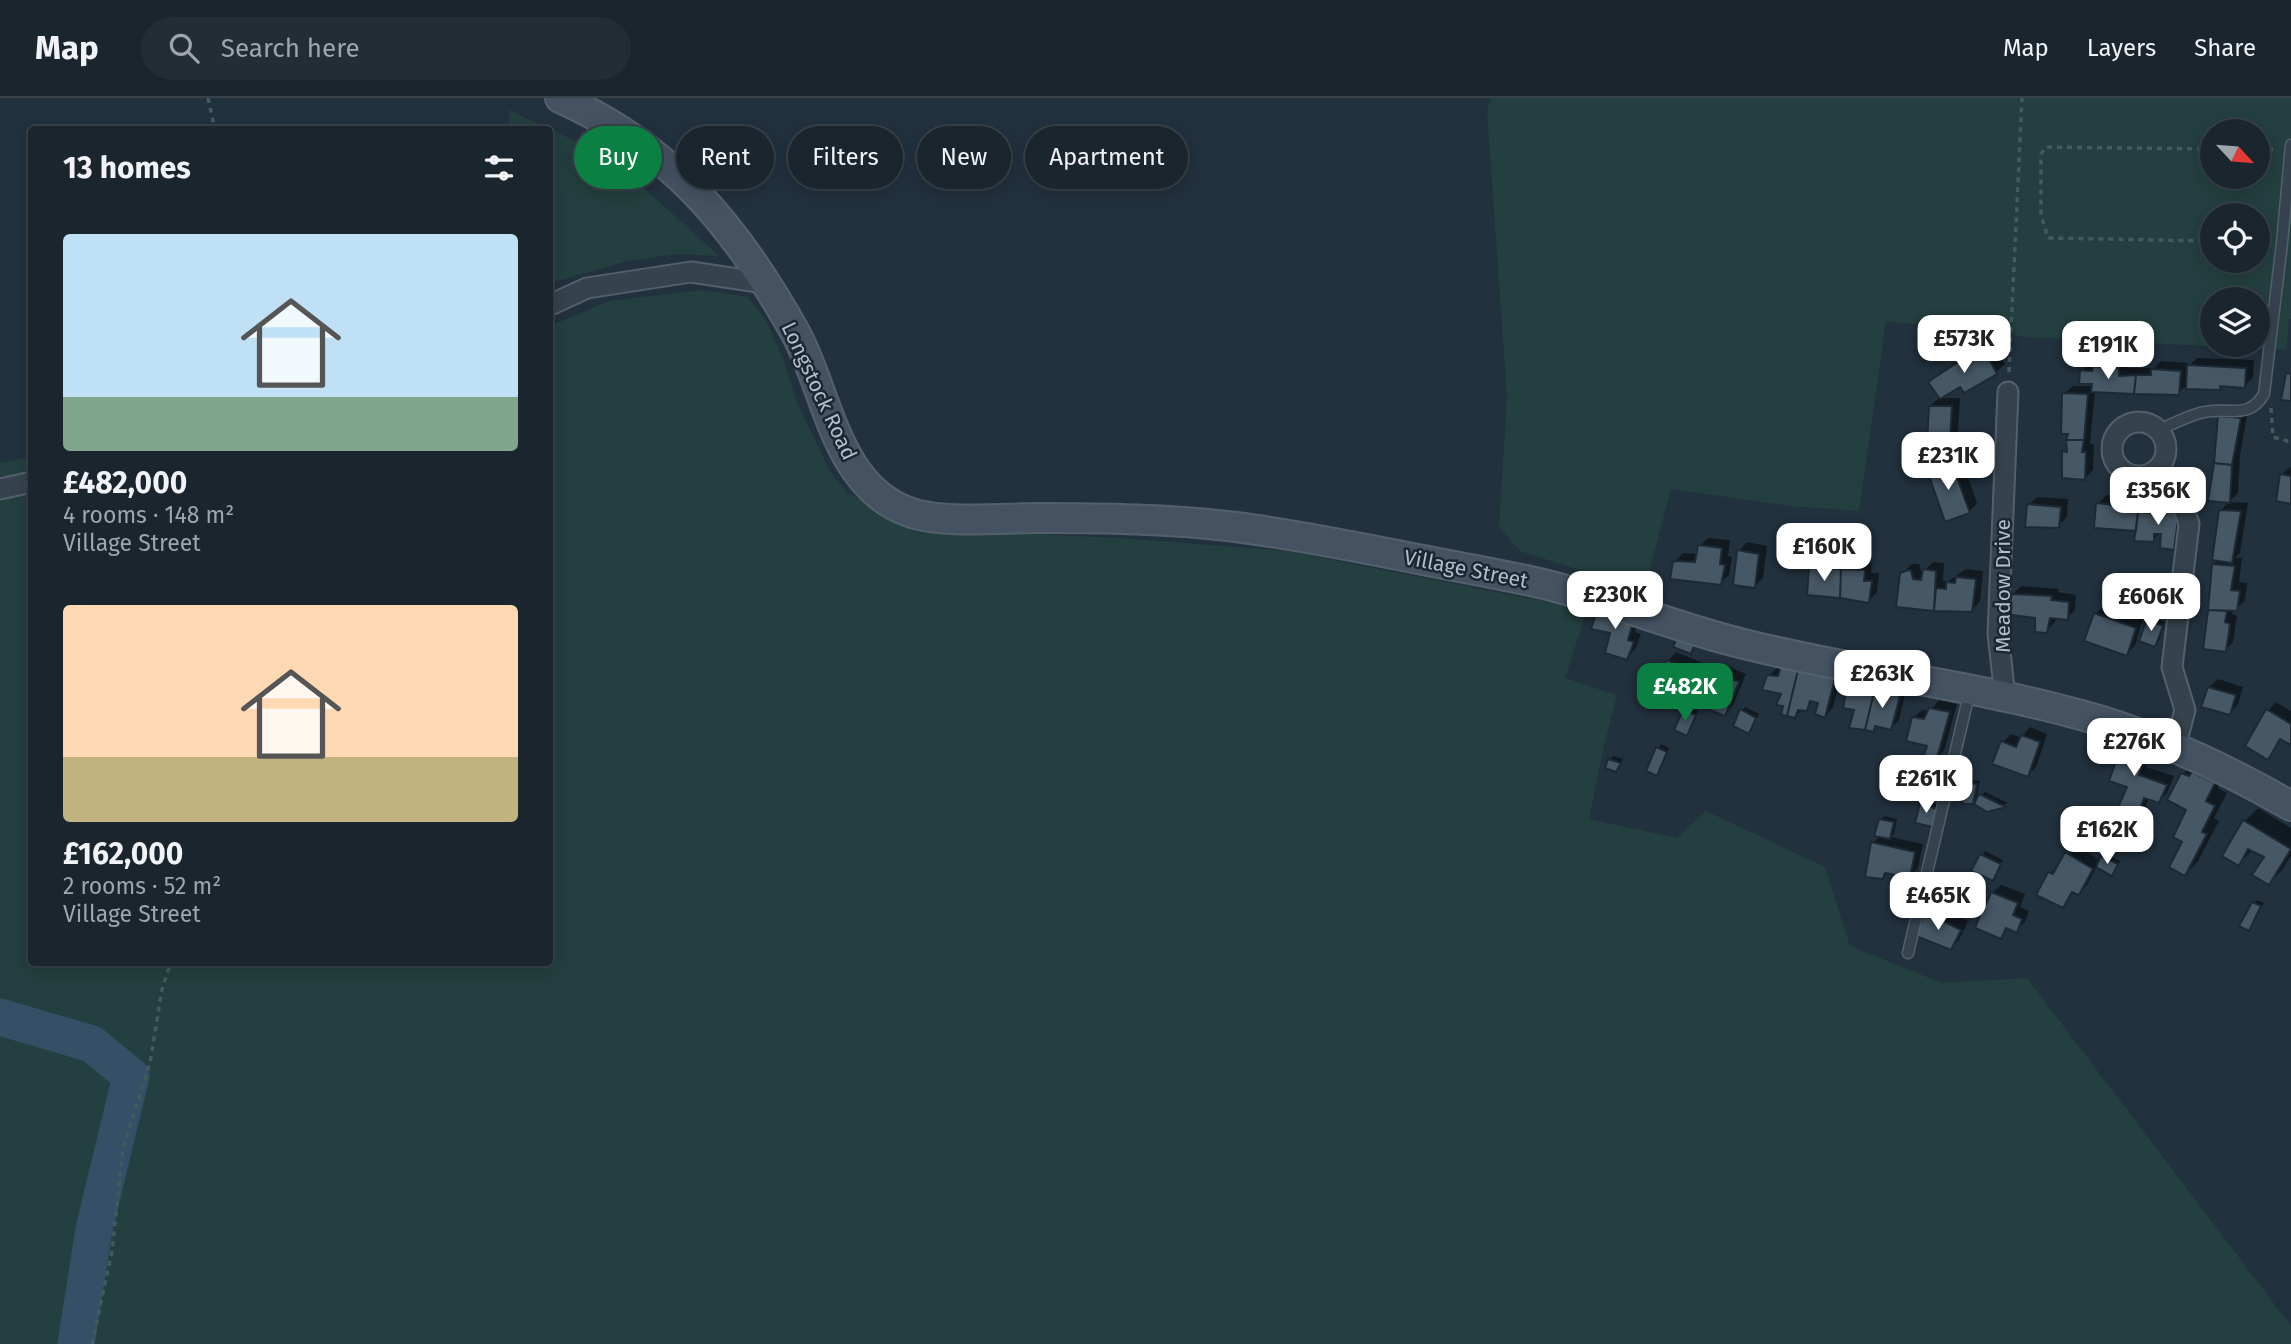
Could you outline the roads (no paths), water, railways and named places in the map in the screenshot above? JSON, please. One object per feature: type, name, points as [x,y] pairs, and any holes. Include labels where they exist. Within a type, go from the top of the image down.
[{"type":"street","name":"Longstock Road","points":[[560,98],[612,124],[675,171],[725,225],[765,283],[797,337],[851,463],[863,480],[895,505],[911,513],[937,517],[1165,520],[1237,527]]},
{"type":"street","points":[[553,304],[587,288],[691,272],[765,283]]},
{"type":"street","name":"Meadow Drive","points":[[2005,696],[1998,634],[2008,392]]},
{"type":"street","points":[[2143,422],[2159,430],[2164,437],[2166,453],[2159,468],[2142,476],[2125,472],[2118,466],[2112,449],[2114,439],[2125,425],[2143,422]]},
{"type":"street","points":[[2159,468],[2181,500],[2189,524],[2172,667],[2185,710],[2175,748]]},
{"type":"street","points":[[0,489],[28,483]]},
{"type":"street","name":"Village Street","points":[[1237,527],[1303,536],[1557,587],[1741,644],[2005,696],[2085,716],[2175,748],[2244,780],[2291,806]]},
{"type":"lane","points":[[2159,430],[2201,412],[2245,411],[2258,405],[2264,394],[2291,145]]},
{"type":"lane","points":[[1908,953],[1970,690]]},
{"type":"waterway","points":[[0,1017],[92,1044],[131,1076],[94,1229],[76,1344]]}]
